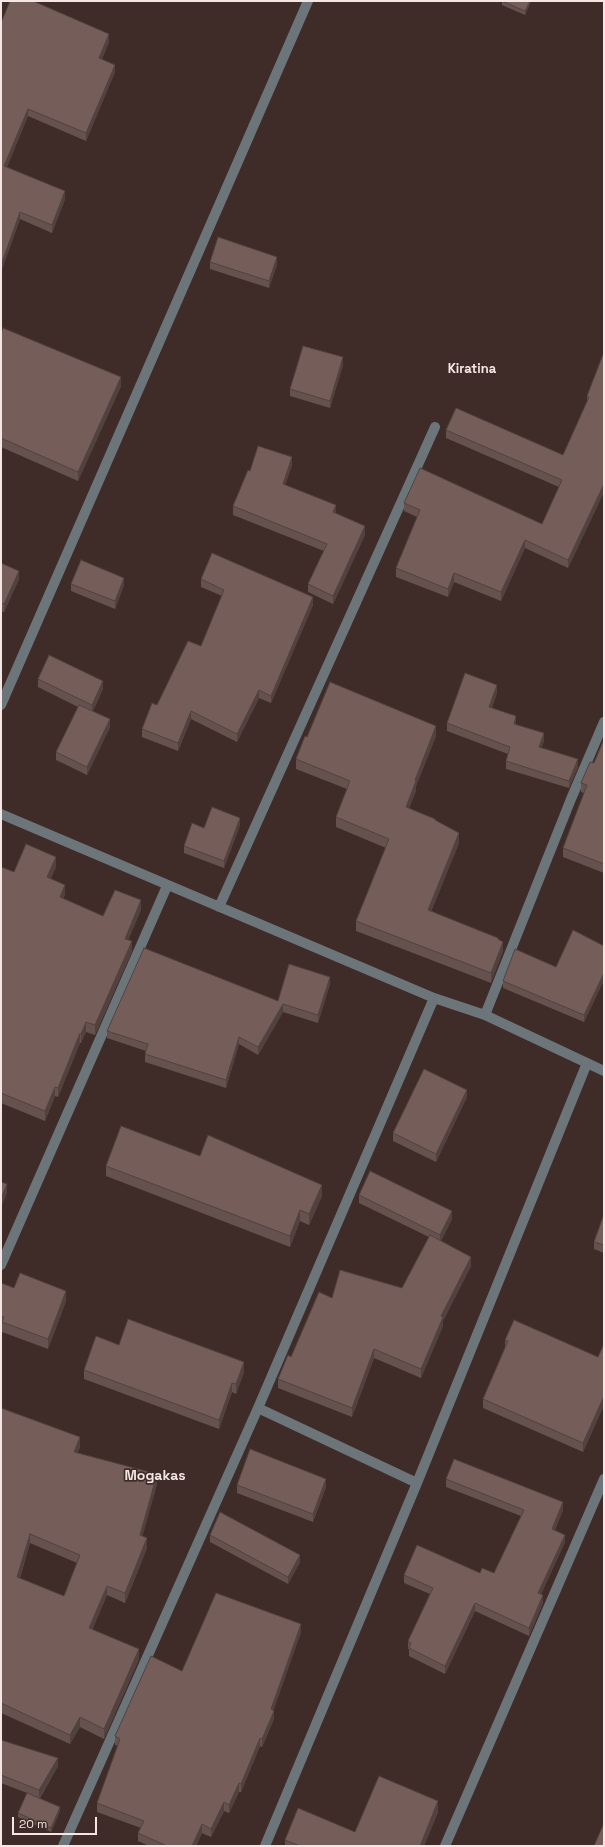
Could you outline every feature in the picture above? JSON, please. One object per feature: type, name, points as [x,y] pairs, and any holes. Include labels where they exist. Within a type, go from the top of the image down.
[{"type":"street","points":[[1,704],[308,1]]},
{"type":"street","points":[[220,908],[435,427]]},
{"type":"street","points":[[485,1015],[571,800],[604,722]]},
{"type":"street","points":[[1,814],[167,886],[434,998],[485,1015],[604,1071]]},
{"type":"street","points":[[1,1265],[167,886]]},
{"type":"street","points":[[62,1846],[258,1408],[434,998]]},
{"type":"street","points":[[265,1846],[417,1483],[587,1063]]},
{"type":"street","points":[[258,1408],[417,1483]]},
{"type":"street","points":[[445,1846],[604,1479]]},
{"type":"building","points":[[10,1],[33,1],[109,34],[99,58],[115,65],[86,133],[28,109],[4,166],[65,191],[52,225],[20,212],[1,265],[1,23]]},
{"type":"building","points":[[502,1],[530,1],[525,11]]},
{"type":"building","points":[[218,237],[277,257],[269,281],[210,262]]},
{"type":"building","points":[[3,328],[121,377],[78,472],[1,438],[1,333]]},
{"type":"building","points":[[303,346],[343,357],[330,401],[290,389]]},
{"type":"building","points":[[604,352],[604,484],[568,560],[525,540],[501,592],[454,573],[448,589],[396,568],[420,510],[404,503],[420,468],[542,524],[562,480],[446,430],[456,408],[563,455],[589,397],[587,396]]},
{"type":"building","points":[[258,446],[292,457],[283,484],[336,505],[333,512],[365,526],[333,596],[308,584],[327,544],[233,506],[248,470],[250,471]]},
{"type":"building","points":[[212,553],[313,597],[271,696],[259,690],[237,734],[191,711],[178,743],[142,729],[152,703],[157,705],[188,641],[201,646],[224,590],[201,579]]},
{"type":"building","points":[[81,560],[124,578],[115,601],[71,584]]},
{"type":"building","points":[[1,563],[19,571],[4,604],[1,603]]},
{"type":"building","points":[[49,655],[103,681],[92,705],[38,679]]},
{"type":"building","points":[[465,673],[497,685],[489,707],[516,716],[514,724],[544,733],[539,747],[578,759],[569,781],[506,761],[510,747],[447,723]]},
{"type":"building","points":[[330,682],[436,726],[406,807],[435,819],[459,833],[428,910],[498,938],[503,942],[491,973],[356,921],[389,839],[336,817],[350,781],[296,759]]},
{"type":"building","points":[[79,705],[110,719],[87,767],[56,752]]},
{"type":"building","points":[[604,739],[604,864],[563,848],[587,785],[581,783],[590,762],[594,763]]},
{"type":"building","points":[[212,807],[240,818],[224,861],[184,846],[192,823],[204,828]]},
{"type":"building","points":[[26,844],[56,857],[47,877],[65,885],[60,897],[103,916],[115,890],[141,900],[125,939],[132,941],[95,1025],[86,1022],[81,1034],[80,1033],[58,1088],[55,1087],[45,1111],[1,1093],[1,867],[14,872]]},
{"type":"building","points":[[573,930],[604,946],[604,973],[584,1015],[503,981],[515,949],[556,967]]},
{"type":"building","points":[[144,948],[278,1001],[289,964],[330,977],[318,1015],[283,1004],[258,1047],[239,1037],[226,1080],[145,1054],[148,1044],[107,1031]]},
{"type":"building","points":[[424,1069],[467,1090],[436,1154],[393,1133]]},
{"type":"building","points":[[121,1126],[200,1156],[208,1135],[322,1185],[309,1214],[300,1210],[290,1236],[106,1166]]},
{"type":"building","points":[[370,1171],[452,1211],[440,1235],[359,1195]]},
{"type":"building","points":[[1,1182],[7,1184],[1,1199]]},
{"type":"building","points":[[604,1214],[604,1245],[594,1242]]},
{"type":"building","points":[[430,1235],[471,1257],[441,1316],[443,1317],[421,1369],[374,1349],[352,1408],[278,1379],[288,1355],[291,1357],[319,1292],[332,1298],[340,1270],[402,1288]]},
{"type":"building","points":[[20,1273],[66,1291],[48,1339],[2,1322],[4,1317],[1,1316],[1,1283],[14,1288]]},
{"type":"building","points":[[128,1319],[244,1362],[236,1384],[232,1383],[219,1420],[84,1370],[96,1336],[119,1345]]},
{"type":"building","points":[[514,1320],[598,1357],[604,1344],[604,1396],[583,1443],[483,1399],[508,1341],[505,1340]]},
{"type":"building","points":[[1,1408],[80,1437],[74,1452],[157,1474],[140,1535],[147,1538],[125,1593],[107,1586],[89,1628],[139,1649],[104,1729],[80,1717],[70,1735],[1,1703]],"holes":[[[30,1534],[80,1555],[64,1596],[17,1577]]]},
{"type":"building","points":[[250,1449],[326,1479],[313,1514],[237,1485]]},
{"type":"building","points":[[454,1459],[563,1502],[552,1529],[565,1535],[538,1593],[543,1595],[529,1628],[475,1603],[445,1666],[409,1648],[411,1643],[408,1641],[433,1588],[404,1575],[417,1545],[480,1573],[482,1568],[494,1573],[524,1510],[446,1479]]},
{"type":"building","points":[[220,1512],[300,1555],[288,1577],[210,1535]]},
{"type":"building","points":[[216,1593],[301,1624],[271,1709],[274,1711],[262,1739],[260,1738],[241,1784],[239,1783],[229,1805],[224,1802],[211,1829],[202,1824],[192,1846],[167,1846],[138,1833],[144,1821],[97,1803],[120,1739],[115,1736],[151,1656],[182,1671]]},
{"type":"building","points":[[1,1740],[58,1758],[39,1790],[1,1775]]},
{"type":"building","points":[[379,1776],[438,1801],[420,1846],[300,1846],[285,1840],[298,1808],[355,1832]]},
{"type":"building","points":[[27,1793],[60,1807],[51,1828],[18,1813]]},
{"type":"building","points":[[604,1823],[604,1846],[594,1846]]},
{"type":"district","name":"Kiratina","points":[[472,369]]},
{"type":"district","name":"Mogakas","points":[[155,1476]]}]
